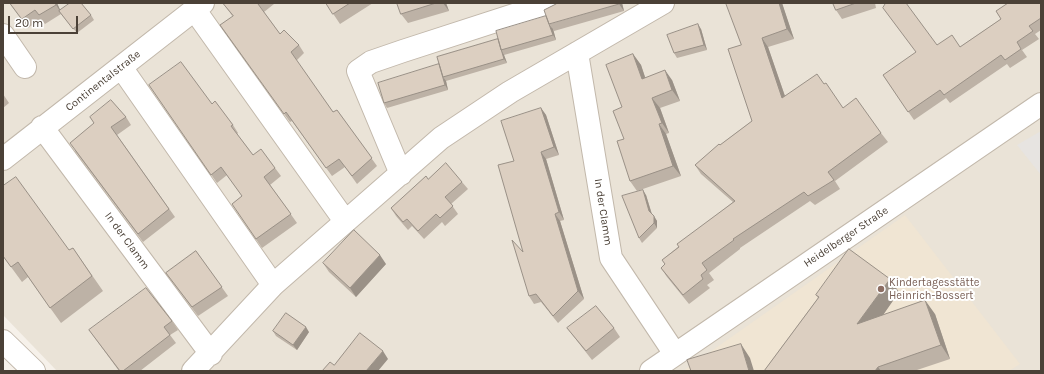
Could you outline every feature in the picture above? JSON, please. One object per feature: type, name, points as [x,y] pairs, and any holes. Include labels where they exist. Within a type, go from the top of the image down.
[{"type":"street","points":[[401,174],[358,71],[372,62],[397,53],[551,3]]},
{"type":"street","points":[[193,371],[211,354],[273,285],[441,138],[510,92],[663,3]]},
{"type":"street","points":[[199,6],[345,221]]},
{"type":"street","name":"Continentalstraße","points":[[3,159],[42,127],[199,6]]},
{"type":"street","points":[[3,35],[25,67]]},
{"type":"street","name":"In der Clamm","points":[[577,53],[611,258],[675,354]]},
{"type":"street","points":[[121,67],[273,285]]},
{"type":"street","name":"Heidelberger Straße","points":[[651,371],[1041,104]]},
{"type":"street","name":"In der Clamm","points":[[42,127],[211,354]]},
{"type":"street","points":[[3,341],[34,371]]},
{"type":"shaded area","points":[[3,3],[1041,3],[1041,371],[57,371],[3,315]]},
{"type":"shaded area","points":[[1041,131],[1041,175],[1017,145]]},
{"type":"shaded area","name":"Kindertagesstätte Heinrich-Bossert","points":[[905,215],[1020,364],[1009,371],[683,371]]},
{"type":"building","points":[[10,3],[55,3],[56,5],[39,15],[35,10],[22,19]]},
{"type":"building","points":[[70,3],[81,3],[91,15],[73,29],[59,11]]},
{"type":"building","points":[[223,3],[260,3],[258,4],[280,34],[284,30],[299,45],[291,52],[333,112],[337,110],[372,158],[352,176],[339,159],[326,168],[286,112],[284,114],[220,25],[233,16]]},
{"type":"building","points":[[326,3],[350,3],[333,14]]},
{"type":"building","points":[[397,3],[436,3],[401,14]]},
{"type":"building","points":[[556,3],[619,4],[549,24],[544,10]]},
{"type":"building","points":[[726,3],[779,3],[787,29],[762,38],[782,98],[817,74],[824,84],[826,83],[843,108],[856,98],[881,133],[828,172],[834,180],[808,196],[804,192],[733,239],[734,240],[702,263],[707,270],[701,275],[703,279],[683,295],[661,268],[665,264],[662,260],[679,247],[677,244],[735,201],[695,165],[719,144],[720,145],[752,121],[728,49],[741,45]]},
{"type":"building","points":[[833,3],[856,3],[836,10]]},
{"type":"building","points":[[886,3],[906,3],[937,45],[952,35],[960,47],[1001,19],[996,11],[1008,3],[1041,3],[1041,18],[1029,26],[1033,31],[1017,42],[1021,49],[1005,60],[1001,55],[944,95],[940,90],[908,112],[883,75],[916,52],[883,8]]},
{"type":"building","points":[[546,16],[553,35],[501,50],[496,31]]},
{"type":"building","points":[[698,24],[704,45],[674,53],[667,35]]},
{"type":"building","points":[[498,39],[504,59],[443,77],[437,57]]},
{"type":"building","points":[[633,54],[642,79],[665,70],[672,90],[652,98],[662,123],[659,124],[673,166],[630,181],[617,141],[624,139],[613,111],[622,107],[606,65]]},
{"type":"building","points":[[181,62],[212,104],[215,101],[233,125],[231,126],[253,155],[261,149],[275,168],[264,177],[291,214],[256,239],[232,204],[242,196],[221,167],[211,175],[149,85]]},
{"type":"building","points":[[439,64],[445,85],[384,103],[378,83]]},
{"type":"building","points":[[111,100],[126,117],[111,127],[169,209],[138,234],[70,143],[94,123],[90,117]]},
{"type":"building","points":[[541,108],[554,147],[541,152],[559,212],[555,214],[578,291],[553,316],[536,294],[529,296],[512,240],[523,252],[498,165],[514,161],[501,121]]},
{"type":"building","points":[[446,163],[462,182],[445,197],[453,206],[440,218],[436,214],[418,231],[407,219],[403,222],[391,208],[426,176],[428,179]]},
{"type":"building","points":[[16,177],[69,250],[73,248],[92,276],[50,308],[18,262],[11,267],[3,256],[3,186]]},
{"type":"building","points":[[643,190],[649,211],[654,216],[654,223],[639,238],[622,196]]},
{"type":"building","points":[[354,230],[380,255],[350,288],[323,263]]},
{"type":"building","points":[[849,249],[890,279],[857,324],[925,300],[941,345],[878,367],[875,371],[764,371],[819,297],[816,295]]},
{"type":"building","points":[[196,251],[222,287],[192,307],[166,273]]},
{"type":"building","points":[[146,288],[172,321],[164,327],[170,335],[123,371],[120,371],[89,330]]},
{"type":"building","points":[[596,306],[614,328],[586,351],[567,328]]},
{"type":"building","points":[[286,313],[306,327],[293,345],[273,331]]},
{"type":"building","points":[[360,333],[383,351],[366,371],[322,371],[330,362],[334,365]]},
{"type":"building","points":[[741,344],[749,371],[691,371],[687,360]]},
{"type":"place","name":"Kindertagesstätte Heinrich-Bossert","points":[[881,289]]}]
